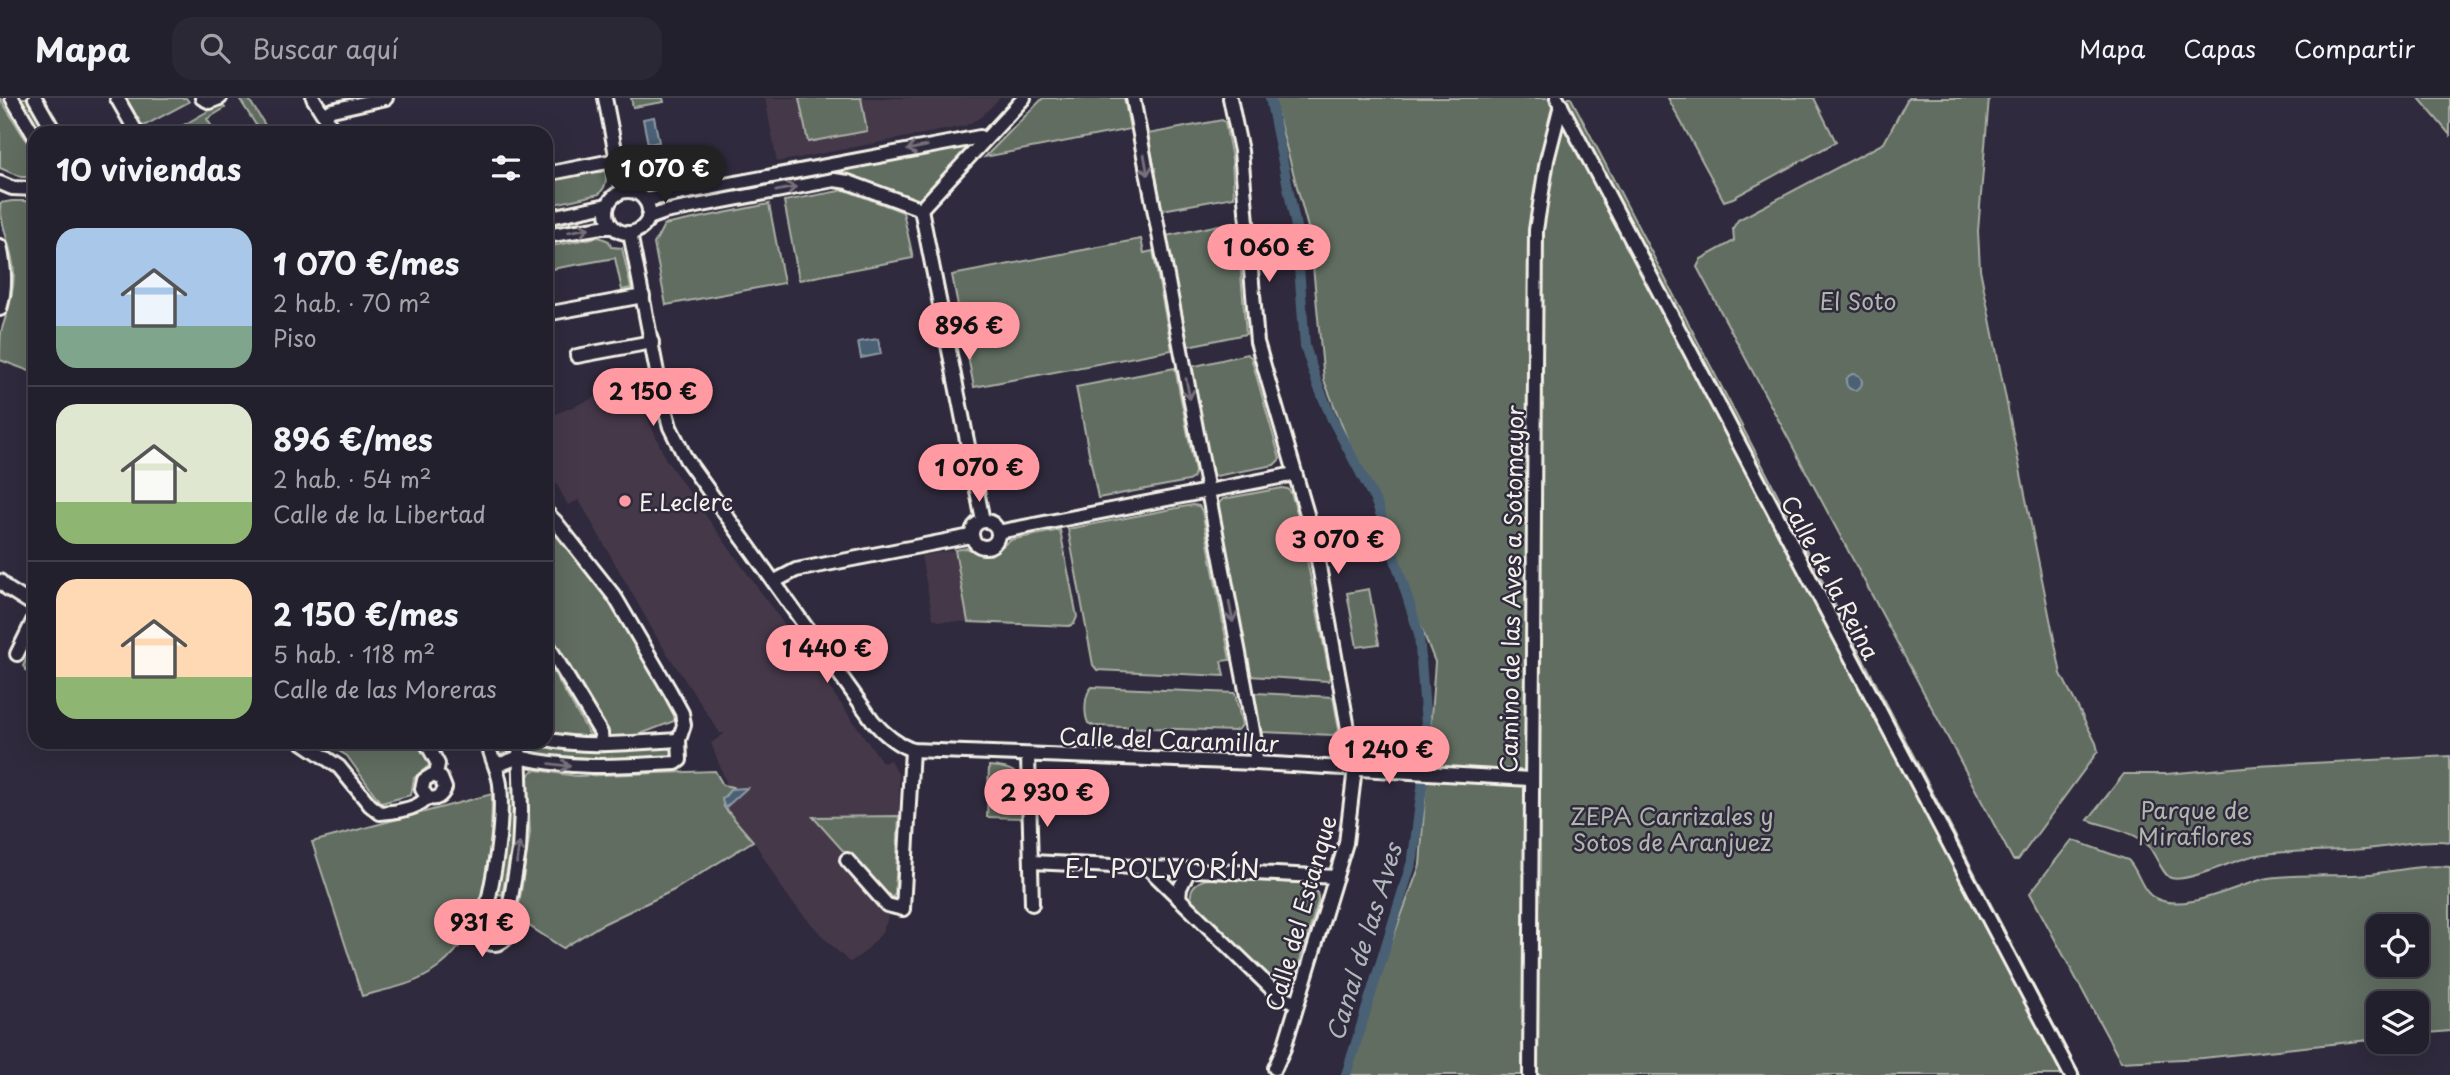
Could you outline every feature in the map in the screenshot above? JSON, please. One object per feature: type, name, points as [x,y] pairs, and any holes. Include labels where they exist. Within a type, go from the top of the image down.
[{"type":"street","points":[[12,98],[29,126]]},
{"type":"street","points":[[35,98],[51,126]]},
{"type":"street","points":[[117,98],[133,126]]},
{"type":"street","points":[[202,98],[210,102],[220,98]]},
{"type":"street","points":[[313,98],[331,126]]},
{"type":"street","points":[[324,115],[332,110],[386,98]]},
{"type":"street","points":[[605,98],[623,191]]},
{"type":"street","points":[[921,209],[1024,98]]},
{"type":"street","points":[[1133,98],[1245,685],[1256,763]]},
{"type":"street","name":"Calle del Estanque","points":[[1230,98],[1241,152],[1257,342],[1314,538],[1355,768],[1346,843],[1284,1048],[1275,1068]]},
{"type":"street","name":"Camino de las Aves a Sotomayor","points":[[1530,1075],[1536,230],[1559,102]]},
{"type":"street","name":"Calle de la Reina","points":[[1559,102],[2071,1075]]},
{"type":"street","points":[[645,200],[980,137],[983,140]]},
{"type":"street","points":[[553,173],[617,160]]},
{"type":"street","points":[[648,218],[665,212],[834,180],[848,182],[921,209]]},
{"type":"street","points":[[0,183],[12,188],[28,189]]},
{"type":"street","points":[[553,235],[602,227],[630,233],[641,228],[648,218],[649,209],[645,200],[636,192],[623,191],[611,198],[607,205],[607,217],[612,227]]},
{"type":"street","points":[[553,217],[607,205]]},
{"type":"street","points":[[921,209],[983,521]]},
{"type":"street","points":[[630,233],[662,398],[686,459],[873,721],[890,738],[912,750],[903,909],[887,905],[847,860]]},
{"type":"street","points":[[0,246],[4,265],[4,297],[0,309]]},
{"type":"street","points":[[553,313],[643,296]]},
{"type":"street","points":[[576,356],[652,342]]},
{"type":"street","points":[[998,532],[1296,474]]},
{"type":"street","points":[[495,761],[501,764],[519,757],[571,766],[676,763],[680,760],[679,740],[684,725],[682,713],[615,597],[553,520]]},
{"type":"street","points":[[983,521],[993,523],[998,532],[996,542],[987,547],[977,545],[971,536],[974,526],[983,521]]},
{"type":"street","points":[[775,581],[796,570],[971,536]]},
{"type":"street","points":[[0,581],[28,602]]},
{"type":"street","points":[[17,654],[28,631]]},
{"type":"street","points":[[553,654],[601,733],[602,744]]},
{"type":"street","points":[[553,740],[566,744],[602,744],[679,740]]},
{"type":"street","points":[[312,749],[339,767],[370,805],[380,813],[423,803],[427,797],[435,799],[443,793],[444,782],[436,775],[438,764],[429,749]]},
{"type":"street","points":[[491,749],[500,785],[498,837],[485,916],[478,931],[482,940],[491,944],[506,939],[509,929],[507,921],[519,851],[522,810],[519,749]]},
{"type":"street","name":"Calle del Caramillar","points":[[912,750],[1256,763],[1531,779]]},
{"type":"street","points":[[1028,756],[1032,904]]},
{"type":"street","points":[[1032,862],[1336,877]]},
{"type":"street","points":[[1147,867],[1279,996],[1297,1002]]},
{"type":"street","points":[[1179,899],[1180,888],[1189,870]]},
{"type":"street","points":[[485,916],[499,914],[507,921]]},
{"type":"shaded area","points":[[765,98],[1000,98],[981,117],[965,126],[777,162]]},
{"type":"shaded area","points":[[632,382],[666,460],[811,662],[808,665],[812,671],[816,669],[883,763],[890,760],[899,775],[899,816],[814,817],[847,855],[888,914],[881,934],[865,952],[852,961],[849,962],[823,937],[792,902],[755,843],[724,807],[722,800],[732,787],[728,787],[711,743],[725,733],[720,733],[659,641],[579,500],[568,505],[553,478],[553,415]]},
{"type":"shaded area","points":[[955,550],[968,622],[939,621],[933,618],[921,556]]},
{"type":"green space","points":[[0,98],[28,144],[28,177],[21,177],[0,168]]},
{"type":"green space","points":[[18,98],[28,98],[45,126],[34,126]]},
{"type":"green space","points":[[123,98],[186,98],[189,102],[144,126],[139,126]]},
{"type":"green space","points":[[239,98],[248,98],[266,126],[257,126]]},
{"type":"green space","points":[[631,98],[663,98],[664,102],[633,107]]},
{"type":"green space","points":[[799,98],[861,98],[867,131],[808,142]]},
{"type":"green space","points":[[1043,98],[1124,98],[1130,129],[985,157]]},
{"type":"green space","name":"ZEPA Carrizales y Sotos de Aranjuez","points":[[1273,98],[1571,98],[2080,1075],[1342,1075],[1420,865],[1435,662],[1324,380],[1310,235]]},
{"type":"green space","points":[[1668,98],[1814,98],[1836,142],[1724,201]]},
{"type":"green space","name":"El Soto","points":[[1908,98],[1989,98],[1978,231],[1980,269],[2061,674],[2098,751],[2018,860],[2013,860],[1697,267],[1701,259],[1734,241],[1733,228],[1738,220],[1884,143]]},
{"type":"green space","points":[[2419,98],[2450,98],[2450,135]]},
{"type":"green space","points":[[222,103],[225,108],[207,119],[212,126],[182,126]]},
{"type":"green space","points":[[1222,120],[1225,122],[1232,159],[1234,197],[1162,210],[1148,134]]},
{"type":"green space","points":[[966,144],[970,150],[923,201],[919,202],[854,180],[779,186],[777,180]]},
{"type":"green space","points":[[599,167],[600,172],[605,171],[606,178],[605,186],[599,194],[553,204],[553,177]]},
{"type":"green space","points":[[845,190],[903,212],[913,258],[799,280],[784,201]]},
{"type":"green space","points":[[0,203],[28,203],[28,370],[0,360],[1,332],[14,273]]},
{"type":"green space","points":[[769,204],[784,283],[666,305],[654,244],[664,225]]},
{"type":"green space","points":[[580,215],[581,225],[553,231],[553,220]]},
{"type":"green space","points":[[1233,222],[1237,225],[1246,334],[1188,346],[1166,236]]},
{"type":"green space","points":[[599,237],[609,241],[611,247],[622,248],[631,288],[622,290],[615,258],[553,269],[553,246]]},
{"type":"green space","points":[[1141,239],[1144,253],[1153,251],[1172,350],[974,387],[952,275]]},
{"type":"green space","points":[[1247,354],[1251,357],[1280,459],[1274,465],[1216,476],[1209,467],[1191,367]]},
{"type":"green space","points":[[1175,368],[1195,472],[1193,478],[1098,498],[1076,387]]},
{"type":"green space","points":[[1282,488],[1291,493],[1299,519],[1330,677],[1328,681],[1249,676],[1217,505],[1223,499]]},
{"type":"green space","points":[[1199,506],[1202,511],[1230,660],[1221,661],[1224,676],[1097,670],[1093,665],[1068,529]]},
{"type":"green space","points":[[553,530],[611,600],[676,713],[674,721],[638,735],[608,736],[553,643]]},
{"type":"green space","points":[[1060,530],[1077,617],[1074,624],[968,622],[955,550],[967,548],[980,555],[991,555],[1010,540]]},
{"type":"green space","points":[[1369,589],[1379,644],[1357,647],[1347,593]]},
{"type":"green space","points":[[28,656],[28,673],[23,666]]},
{"type":"green space","points":[[553,671],[591,737],[569,737],[553,733]]},
{"type":"green space","points":[[1092,687],[1235,693],[1242,725],[1234,731],[1094,726],[1088,723],[1085,710],[1087,694]]},
{"type":"green space","points":[[1256,693],[1333,697],[1339,730],[1333,735],[1262,732],[1258,726],[1253,697]]},
{"type":"green space","points":[[671,745],[674,747],[675,756],[617,760],[563,758],[526,752],[527,749],[553,749],[553,747],[575,751]]},
{"type":"green space","points":[[336,749],[420,749],[431,764],[414,778],[411,795],[381,803],[347,756]]},
{"type":"green space","points":[[495,749],[513,749],[513,753],[502,759]]},
{"type":"green space","name":"Parque de Miraflores","points":[[2450,756],[2450,842],[2429,841],[2365,849],[2267,854],[2178,879],[2168,876],[2150,847],[2141,839],[2088,820],[2124,774],[2166,774],[2256,766]]},
{"type":"green space","points":[[989,766],[1002,767],[1017,775],[1022,788],[1022,818],[987,817]]},
{"type":"green space","points":[[537,770],[576,776],[715,771],[723,785],[733,787],[722,799],[724,807],[753,841],[674,890],[601,925],[563,948],[517,918],[530,832],[527,777]]},
{"type":"green space","points":[[513,787],[512,844],[502,895],[496,893],[504,844],[506,788]]},
{"type":"green space","points":[[492,794],[490,844],[483,894],[464,940],[449,959],[429,974],[405,985],[362,996],[312,842]]},
{"type":"green space","points":[[899,816],[895,894],[891,899],[893,913],[887,913],[847,855],[813,817]]},
{"type":"green space","points":[[2072,840],[2128,860],[2150,895],[2167,902],[2196,900],[2269,878],[2358,875],[2420,867],[2450,867],[2450,1031],[2429,1033],[2429,991],[2366,991],[2366,1040],[2203,1058],[2121,1062],[2030,893]]},
{"type":"green space","points":[[1207,879],[1306,883],[1314,888],[1318,902],[1295,977],[1281,983],[1270,976],[1193,902],[1193,887]]},
{"type":"green space","points":[[489,920],[497,920],[503,930],[497,940],[489,940],[483,934],[483,926]]},
{"type":"water","points":[[654,117],[659,142],[648,144],[643,119]]},
{"type":"water","points":[[878,339],[881,354],[861,358],[858,342]]},
{"type":"water","points":[[1854,374],[1860,376],[1860,388],[1854,390],[1848,388],[1846,382],[1848,376]]},
{"type":"water","points":[[747,788],[725,808],[722,800],[731,789]]},
{"type":"waterway","name":"Canal de las Aves","points":[[1270,98],[1296,227],[1305,346],[1332,419],[1378,506],[1419,634],[1427,738],[1426,763]]},
{"type":"waterway","name":"Canal de las Aves","points":[[1346,1075],[1413,858],[1423,780]]},
{"type":"place","name":"E.Leclerc","points":[[625,501]]},
{"type":"district","name":"EL POLVORÍN","points":[[1163,867]]}]
